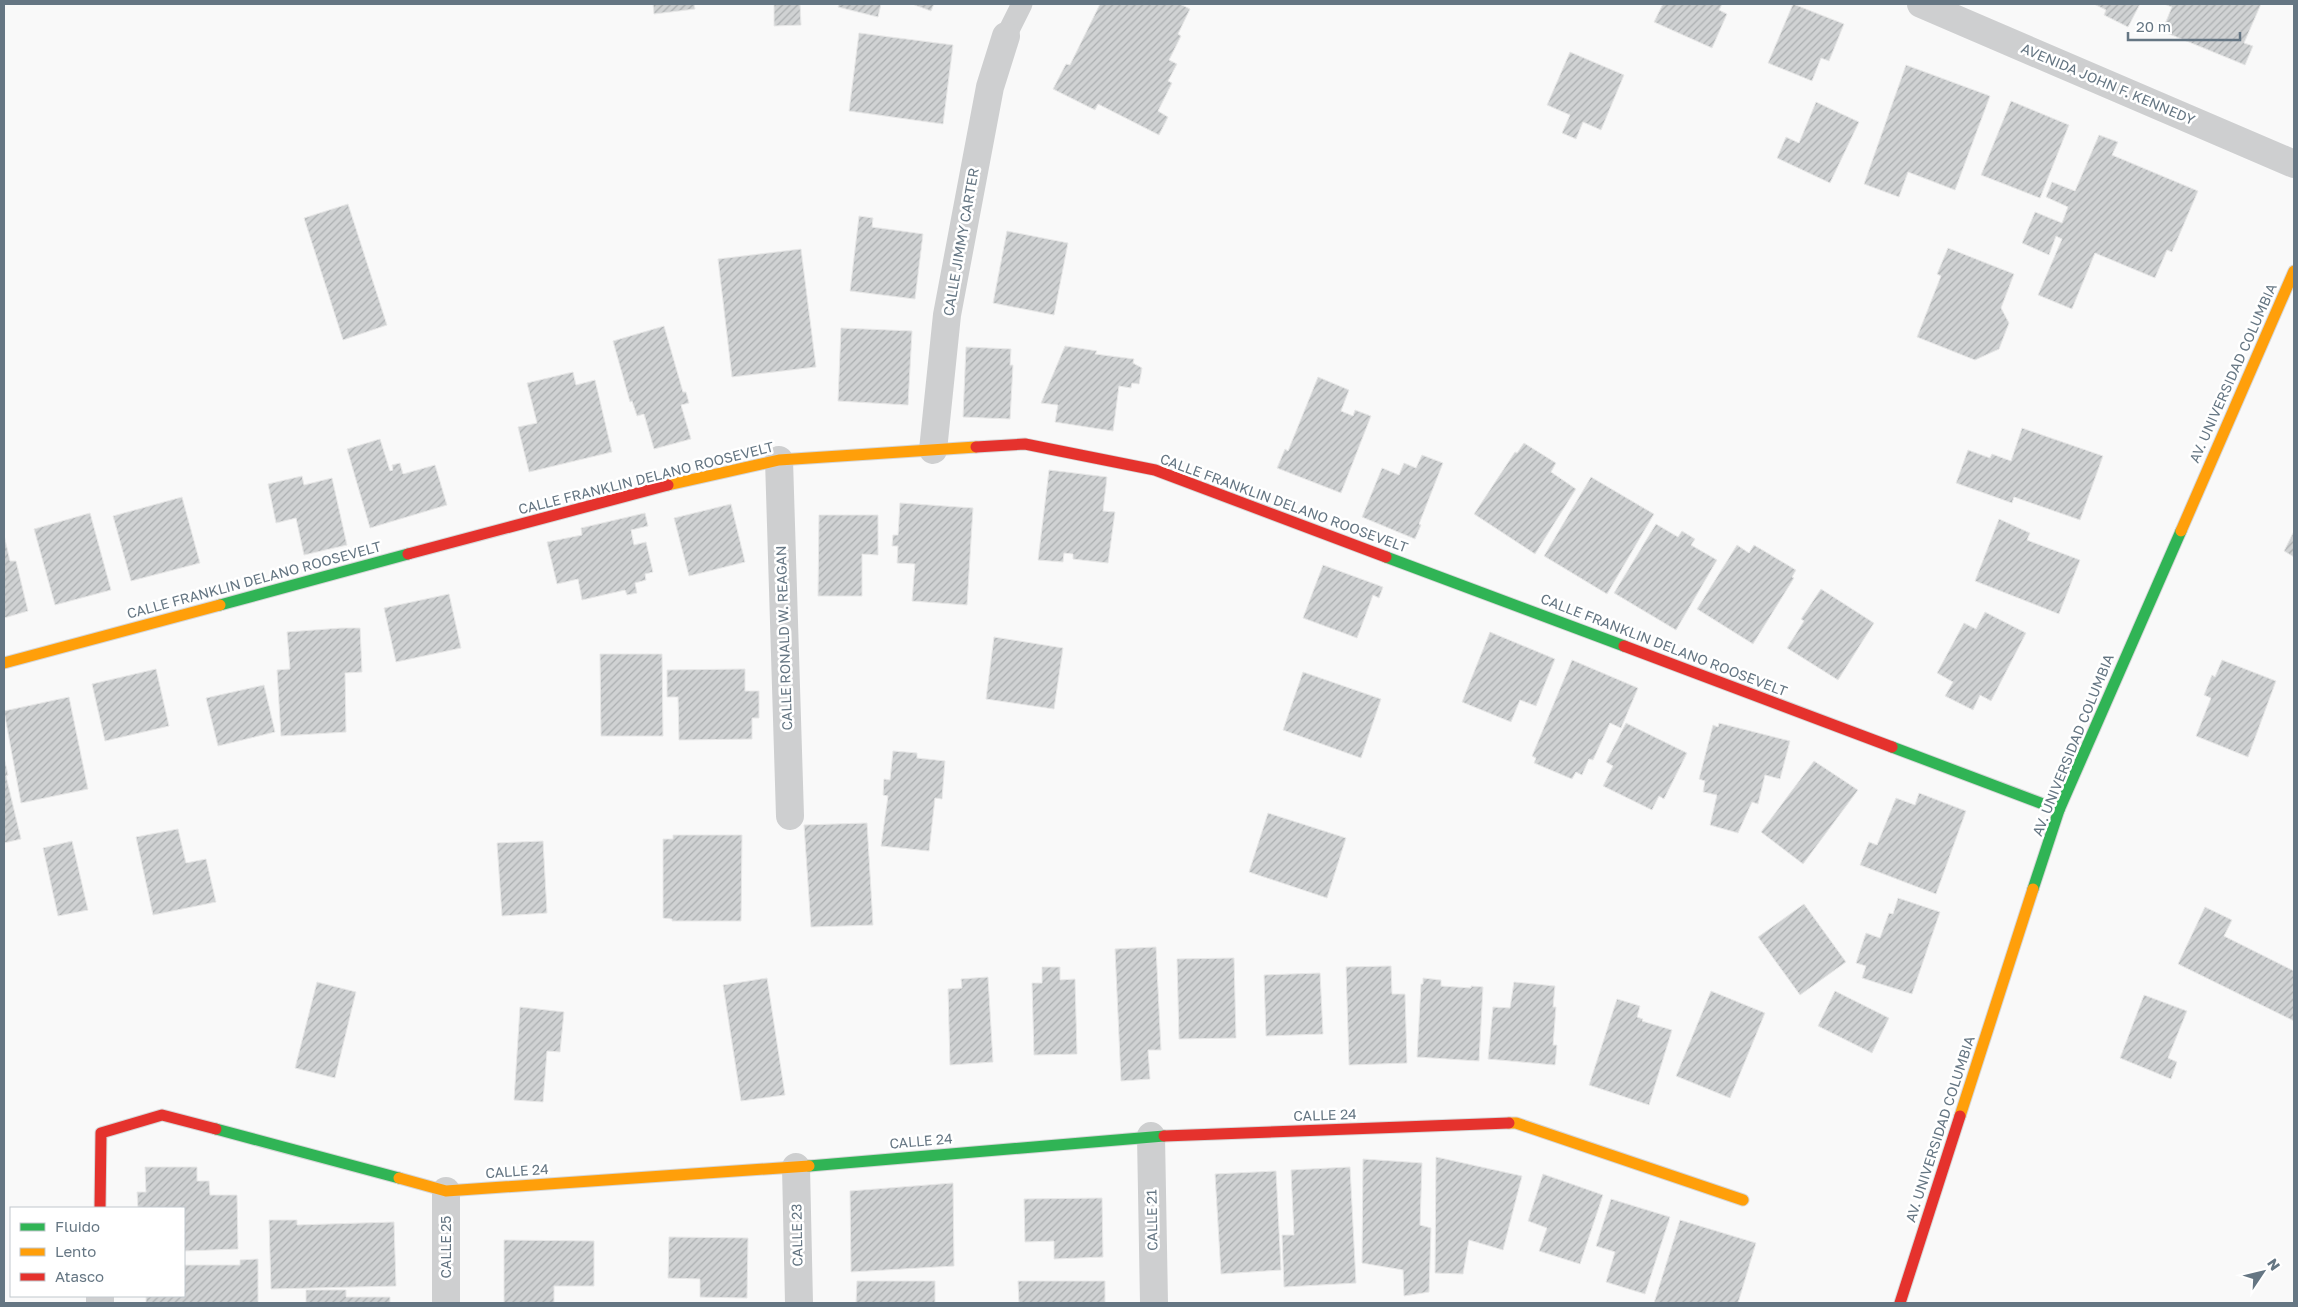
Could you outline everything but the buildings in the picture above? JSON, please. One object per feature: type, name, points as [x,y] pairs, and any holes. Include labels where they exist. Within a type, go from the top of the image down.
[{"type":"street","name":"AVENIDA JOHN F. KENNEDY","points":[[1921,4],[2294,164]]},
{"type":"street","name":"CALLE JIMMY CARTER","points":[[933,450],[947,316],[990,87],[1006,36]]},
{"type":"street","name":"AV. UNIVERSIDAD COLUMBIA","points":[[1900,1303],[2059,810],[2294,271]]},
{"type":"street","name":"CALLE FRANKLIN DELANO ROOSEVELT","points":[[4,663],[656,488],[779,460],[1026,444],[1155,470],[2059,810]]},
{"type":"street","name":"CALLE RONALD W. REAGAN","points":[[779,460],[790,816]]},
{"type":"street","name":"CALLE 24","points":[[100,1207],[101,1133],[162,1116],[446,1191],[796,1167],[1151,1136],[1516,1123],[1743,1200]]},
{"type":"street","name":"CALLE 21","points":[[1151,1136],[1154,1303]]},
{"type":"street","name":"CALLE 23","points":[[796,1167],[799,1303]]},
{"type":"street","name":"CALLE 25","points":[[446,1191],[446,1303]]},
{"type":"lane","points":[[1006,36],[1022,4]]},
{"type":"traffic: fast","points":[[2033,889],[2059,810],[2181,531]]},
{"type":"traffic: fast","points":[[220,605],[408,554]]},
{"type":"traffic: fast","points":[[1386,557],[1624,646]]},
{"type":"traffic: fast","points":[[1892,747],[2059,810]]},
{"type":"traffic: fast","points":[[216,1129],[399,1178]]},
{"type":"traffic: fast","points":[[809,1166],[1164,1136]]},
{"type":"traffic: slow","points":[[2181,531],[2294,271]]},
{"type":"traffic: slow","points":[[668,485],[779,460],[976,447]]},
{"type":"traffic: slow","points":[[4,663],[220,605]]},
{"type":"traffic: slow","points":[[1960,1116],[2033,889]]},
{"type":"traffic: slow","points":[[1509,1123],[1516,1123],[1743,1200]]},
{"type":"traffic: slow","points":[[399,1178],[446,1191],[809,1166]]},
{"type":"traffic: jam","points":[[976,447],[1025,444],[1155,470],[1386,557]]},
{"type":"traffic: jam","points":[[408,554],[668,485]]},
{"type":"traffic: jam","points":[[1624,646],[1892,747]]},
{"type":"traffic: jam","points":[[100,1207],[101,1133],[162,1115],[216,1129]]},
{"type":"traffic: jam","points":[[1900,1303],[1960,1116]]},
{"type":"traffic: jam","points":[[1164,1136],[1509,1123]]}]
